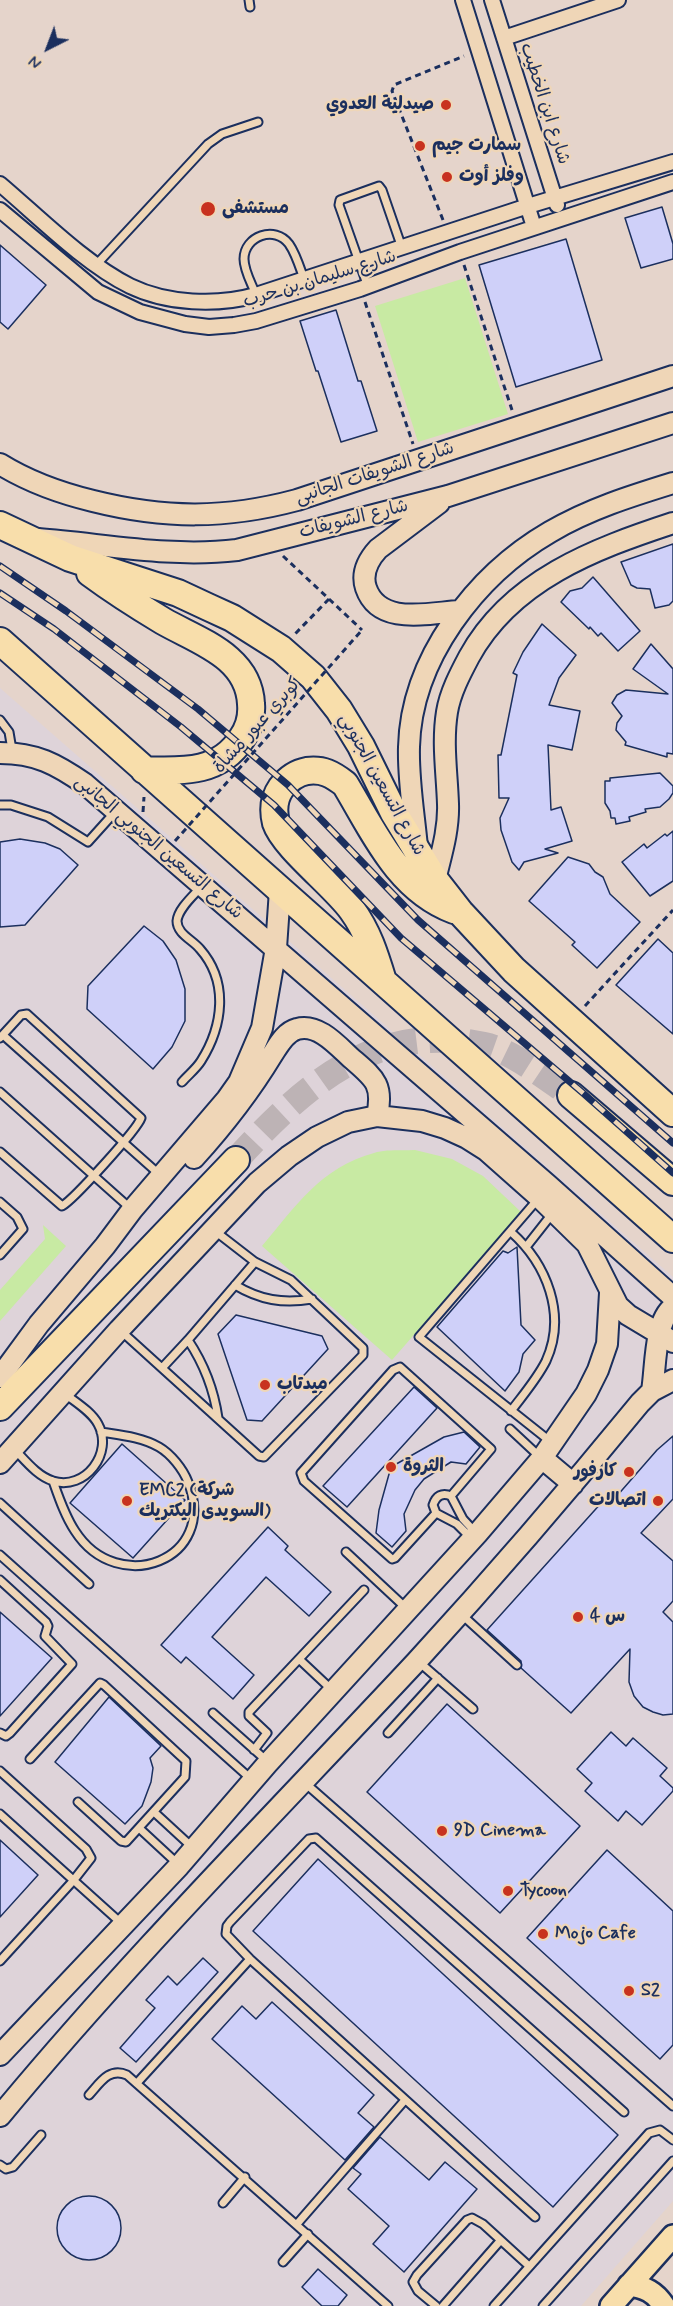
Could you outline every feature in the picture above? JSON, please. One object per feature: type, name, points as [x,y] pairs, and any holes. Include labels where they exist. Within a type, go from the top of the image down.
[{"type":"highway","name":"شارع التسعين الجنوبي","points":[[0,525],[70,558],[178,593],[232,618],[281,650],[313,677],[339,710],[361,746],[394,813],[435,880],[460,912],[514,970],[673,1113]]},
{"type":"highway","points":[[70,558],[132,602],[209,645],[237,665],[251,689],[252,712],[246,733],[235,749],[218,763],[200,769],[144,770]]},
{"type":"highway","points":[[0,641],[673,1239]]},
{"type":"highway","points":[[384,982],[372,942],[363,925],[350,906],[286,838],[277,825],[274,809],[277,793],[287,780],[300,772],[316,770],[332,774],[345,784],[402,875],[423,894],[460,912]]},
{"type":"highway","points":[[571,1095],[673,1182]]},
{"type":"highway","points":[[0,1407],[236,1160]]},
{"type":"main road","points":[[611,2306],[673,2236]]},
{"type":"main road","points":[[629,2285],[640,2286],[650,2291],[664,2306]]},
{"type":"street","points":[[463,0],[534,227]]},
{"type":"street","name":"شارع ابن الخطيب","points":[[492,0],[561,218]]},
{"type":"street","points":[[504,38],[618,0]]},
{"type":"street","name":"شارع سليمان بن حرب","points":[[0,184],[96,265],[131,286],[180,300],[234,300],[256,295],[528,206],[673,162]]},
{"type":"street","name":"شارع سليمان بن حرب","points":[[0,210],[98,292],[140,312],[184,324],[209,327],[256,321],[364,288],[460,252],[673,182]]},
{"type":"street","name":"شارع الشويفات الجانبى","points":[[0,464],[41,486],[126,509],[154,514],[231,513],[297,500],[673,376]]},
{"type":"street","name":"شارع الشويفات","points":[[25,538],[96,543],[173,553],[237,550],[448,496],[673,423]]},
{"type":"street","points":[[418,852],[409,747],[413,712],[423,677],[439,643],[459,611],[519,554],[550,532],[593,511],[673,483]]},
{"type":"street","points":[[448,496],[369,558],[364,570],[364,584],[369,596],[388,612],[413,614],[459,611]]},
{"type":"street","points":[[435,880],[448,824],[444,752],[447,711],[459,675],[477,642],[500,613],[529,588],[545,578],[589,553],[673,523]]},
{"type":"street","name":"شارع التسعين الجنوبي الجانبى","points":[[6,753],[34,756],[67,771],[117,810],[276,948],[544,1191]]},
{"type":"street","points":[[0,1377],[39,1324],[239,1082],[262,1028],[276,948],[280,890]]},
{"type":"street","points":[[105,1246],[121,1236],[140,1218],[214,1135],[246,1095],[287,1034],[296,1029],[309,1028],[331,1039],[370,1074],[378,1086],[381,1098],[377,1116]]},
{"type":"street","points":[[0,1463],[119,1330],[257,1183],[289,1156],[317,1137],[348,1122],[377,1116],[422,1121],[467,1138],[544,1191],[673,1297]]},
{"type":"street","points":[[544,1191],[554,1211],[587,1244],[618,1306],[628,1315],[665,1338]]},
{"type":"street","points":[[0,2055],[194,1849],[253,1781],[261,1756],[333,1691],[475,1536],[548,1451],[586,1394],[598,1370],[607,1344],[610,1293]]},
{"type":"street","points":[[652,1391],[658,1349],[665,1338],[667,1311],[673,1307]]},
{"type":"street","points":[[0,2116],[50,2055],[303,1780],[417,1660],[652,1391],[673,1380]]},
{"type":"street","points":[[548,1451],[573,1484]]},
{"type":"lane","points":[[96,265],[208,144],[222,134],[258,122]]},
{"type":"lane","points":[[364,288],[360,261],[339,202],[342,198],[379,186],[402,248]]},
{"type":"lane","points":[[256,295],[245,266],[244,256],[247,247],[261,235],[280,236],[288,242],[304,279]]},
{"type":"lane","points":[[0,720],[9,732],[6,753]]},
{"type":"lane","points":[[0,806],[11,806],[48,817],[88,842],[117,810]]},
{"type":"lane","points":[[182,1082],[200,1062],[220,1017],[221,1000],[210,962],[200,947],[181,932],[177,920],[202,885]]},
{"type":"lane","points":[[0,1152],[62,1206],[93,1175],[122,1142],[141,1120],[140,1115],[24,1013],[1,1037],[122,1142],[161,1176]]},
{"type":"lane","points":[[0,1092],[132,1210]]},
{"type":"lane","points":[[544,1191],[511,1232],[418,1337],[512,1411],[548,1451]]},
{"type":"lane","points":[[0,1202],[20,1221],[23,1229],[0,1255]]},
{"type":"lane","points":[[526,1247],[554,1211]]},
{"type":"lane","points":[[119,1330],[259,1456],[264,1457],[363,1355],[363,1348],[286,1276],[255,1262],[213,1229]]},
{"type":"lane","points":[[511,1232],[526,1247],[542,1272],[553,1297],[556,1321],[551,1347],[545,1362],[512,1411]]},
{"type":"lane","points":[[162,1368],[255,1262]]},
{"type":"lane","points":[[236,1285],[264,1299],[280,1302],[312,1299]]},
{"type":"lane","points":[[188,1340],[209,1380],[218,1418]]},
{"type":"lane","points":[[436,1513],[392,1559],[304,1481],[302,1473],[393,1370],[400,1367],[491,1449],[451,1496]]},
{"type":"lane","points":[[14,1449],[36,1470],[53,1481],[71,1481],[84,1477],[93,1469],[100,1458],[103,1445],[101,1432],[94,1418],[63,1393]]},
{"type":"lane","points":[[510,1429],[548,1451]]},
{"type":"lane","points":[[53,1481],[64,1512],[75,1533],[89,1549],[106,1560],[124,1566],[144,1567],[162,1561],[178,1549],[189,1533],[194,1515],[194,1495],[175,1460],[160,1447],[140,1439],[101,1432]]},
{"type":"lane","points":[[443,1494],[451,1496],[475,1536],[436,1513],[434,1505],[436,1498],[443,1494]]},
{"type":"lane","points":[[0,1503],[89,1584]]},
{"type":"lane","points":[[346,1552],[407,1608]]},
{"type":"lane","points":[[0,1555],[253,1781]]},
{"type":"lane","points":[[0,1580],[46,1622],[48,1626],[45,1636],[72,1664],[10,1733],[6,1736],[0,1733]]},
{"type":"lane","points":[[213,1713],[261,1756],[267,1733],[248,1714],[364,1590]]},
{"type":"lane","points":[[459,1612],[517,1665]]},
{"type":"lane","points":[[299,1659],[333,1691]]},
{"type":"lane","points":[[417,1660],[473,1709]]},
{"type":"lane","points":[[387,1733],[438,1678]]},
{"type":"lane","points":[[30,1759],[98,1684],[102,1683],[186,1761],[185,1777],[126,1842],[123,1842],[78,1802]]},
{"type":"lane","points":[[0,1771],[90,1854],[89,1861],[73,1881],[0,1961]]},
{"type":"lane","points":[[303,1780],[673,2106]]},
{"type":"lane","points":[[154,1812],[194,1849]]},
{"type":"lane","points":[[0,1814],[123,1926]]},
{"type":"lane","points":[[139,1828],[179,1866]]},
{"type":"lane","points":[[535,2217],[250,1959],[226,1934],[227,1926],[309,1839],[316,1838],[624,2112]]},
{"type":"lane","points":[[137,2083],[250,1959]]},
{"type":"lane","points":[[89,2095],[104,2078],[112,2073],[122,2072],[245,2177],[388,2306]]},
{"type":"lane","points":[[297,2224],[405,2100]]},
{"type":"lane","points":[[494,2306],[650,2133],[660,2130],[673,2140]]},
{"type":"lane","points":[[0,2165],[6,2169],[13,2167],[41,2135]]},
{"type":"lane","points":[[543,2306],[673,2161]]},
{"type":"lane","points":[[223,2203],[245,2177]]},
{"type":"lane","points":[[436,2306],[418,2291],[413,2282],[467,2220],[477,2220],[530,2266]]},
{"type":"lane","points":[[283,2262],[308,2234]]},
{"type":"lane","points":[[443,2306],[500,2241]]},
{"type":"path","points":[[449,233],[392,91],[394,85],[478,50]]},
{"type":"path","points":[[460,252],[518,428]]},
{"type":"path","points":[[364,288],[418,460]]},
{"type":"path","points":[[269,542],[329,599],[281,650]]},
{"type":"path","name":"كوبري عبور مشاة","points":[[175,841],[362,630],[329,599]]},
{"type":"path","points":[[571,1021],[673,910]]},
{"type":"shaded area","points":[[0,688],[673,1277],[673,2201],[581,2306],[0,2306]]},
{"type":"green space","points":[[465,278],[508,414],[418,442],[375,306]]},
{"type":"green space","points":[[415,1150],[452,1159],[483,1176],[521,1212],[392,1360],[262,1246],[310,1190],[339,1168],[355,1159],[379,1152]]},
{"type":"green space","points":[[43,1225],[66,1246],[0,1321],[0,1290],[45,1239]]},
{"type":"building","points":[[662,207],[673,244],[673,259],[641,268],[625,218]]},
{"type":"building","points":[[566,239],[602,360],[516,387],[479,265]]},
{"type":"building","points":[[0,245],[46,285],[8,329],[0,322]]},
{"type":"building","points":[[336,310],[358,381],[361,381],[377,431],[341,442],[300,321]]},
{"type":"building","points":[[673,544],[673,601],[669,605],[655,608],[650,589],[631,585],[621,562]]},
{"type":"building","points":[[593,577],[640,631],[618,651],[601,633],[598,636],[561,602],[570,591],[582,588]]},
{"type":"building","points":[[542,624],[576,655],[559,678],[549,705],[580,711],[572,750],[548,745],[551,810],[561,807],[572,841],[545,849],[558,853],[524,862],[519,870],[512,862],[501,830],[500,818],[509,798],[499,798],[498,755],[501,755],[517,675],[513,673],[523,652]]},
{"type":"building","points":[[651,644],[673,669],[673,754],[667,753],[667,757],[625,745],[626,742],[616,730],[617,723],[622,716],[612,703],[617,695],[626,690],[668,694],[633,669]]},
{"type":"building","points":[[660,773],[673,786],[673,793],[669,799],[660,807],[645,809],[646,812],[629,817],[630,821],[616,824],[615,818],[611,818],[605,803],[605,781],[610,781],[610,778]]},
{"type":"building","points":[[673,831],[673,881],[650,896],[622,862],[644,844],[647,848],[665,834],[667,836]]},
{"type":"building","points":[[20,839],[45,843],[60,849],[78,865],[25,925],[0,927],[0,842]]},
{"type":"building","points":[[568,857],[589,864],[603,877],[610,894],[640,922],[597,968],[572,945],[575,942],[529,901]]},
{"type":"building","points":[[144,926],[163,941],[176,960],[185,989],[185,1021],[172,1047],[153,1069],[87,1009],[88,986]]},
{"type":"building","points":[[658,939],[673,953],[673,1034],[616,985]]},
{"type":"building","points":[[517,1247],[521,1325],[535,1340],[523,1354],[519,1372],[505,1391],[437,1327],[503,1251],[508,1253]]},
{"type":"building","name":"ميدتاب","points":[[236,1315],[322,1336],[328,1349],[262,1421],[247,1420],[218,1334]]},
{"type":"building","points":[[414,1387],[437,1408],[347,1507],[323,1486]]},
{"type":"building","points":[[464,1432],[480,1447],[466,1464],[451,1462],[424,1479],[415,1490],[404,1514],[406,1531],[392,1547],[376,1533],[379,1510],[391,1467],[444,1437]]},
{"type":"building","name":"س 4","points":[[673,1436],[673,1499],[641,1533],[673,1561],[673,1601],[663,1612],[673,1622],[673,1714],[663,1715],[653,1712],[643,1707],[634,1696],[629,1682],[630,1649],[571,1713],[521,1668],[521,1661],[487,1630],[603,1501],[609,1505],[657,1450]]},
{"type":"building","name":"EMC2 (شركة السويدى اليكتريك)","points":[[122,1444],[185,1500],[133,1558],[70,1503]]},
{"type":"building","points":[[268,1527],[288,1546],[285,1550],[331,1592],[309,1616],[266,1577],[212,1637],[254,1675],[233,1699],[186,1657],[181,1663],[161,1645]]},
{"type":"building","points":[[0,1612],[52,1658],[0,1716]]},
{"type":"building","points":[[109,1697],[161,1746],[150,1758],[153,1768],[151,1782],[142,1806],[125,1824],[55,1762]]},
{"type":"building","points":[[447,1704],[580,1826],[500,1913],[367,1792]]},
{"type":"building","points":[[611,1732],[626,1746],[633,1738],[667,1768],[660,1776],[673,1788],[673,1791],[642,1825],[626,1811],[618,1821],[585,1791],[592,1783],[577,1769]]},
{"type":"building","points":[[0,1840],[38,1875],[0,1917]]},
{"type":"building","name":"S2","points":[[607,1850],[673,1911],[673,2045],[660,2059],[527,1938]]},
{"type":"building","points":[[318,1859],[618,2135],[553,2207],[253,1931]]},
{"type":"building","points":[[203,1958],[218,1972],[136,2062],[120,2048],[155,2008],[146,2000],[168,1976],[177,1985]]},
{"type":"building","points":[[272,2002],[374,2095],[358,2113],[374,2127],[345,2160],[212,2039],[242,2006],[256,2019]]},
{"type":"building","points":[[380,2137],[429,2180],[445,2162],[477,2189],[404,2272],[373,2244],[389,2226],[348,2189],[361,2174],[353,2168]]},
{"type":"building","points":[[83,2196],[95,2196],[112,2205],[119,2216],[121,2228],[119,2240],[112,2251],[95,2260],[83,2260],[71,2255],[62,2246],[57,2234],[57,2222],[62,2210],[71,2201]]},
{"type":"building","points":[[318,2269],[347,2295],[338,2306],[322,2306],[302,2287]]},
{"type":"tunnel","points":[[236,1160],[261,1133],[315,1085],[344,1066],[375,1051],[409,1042],[445,1040],[495,1048],[529,1066],[571,1095]]},
{"type":"railway","points":[[0,566],[66,611],[198,709],[288,785],[418,920],[673,1143]]},
{"type":"railway","points":[[0,593],[54,629],[181,727],[274,805],[401,938],[673,1173]]},
{"type":"place","name":"صيدلية العدوي","points":[[446,105]]},
{"type":"place","name":"سمارت جيم","points":[[420,146]]},
{"type":"place","name":"وفلز أوت","points":[[447,177]]},
{"type":"place","name":"مستشفى","points":[[208,209]]},
{"type":"place","name":"ميدتاب","points":[[265,1385]]},
{"type":"place","name":"الثروة","points":[[391,1467]]},
{"type":"place","name":"كارفور","points":[[629,1472]]},
{"type":"place","name":"EMC2 (شركة السويدى اليكتريك)","points":[[127,1501]]},
{"type":"place","name":"اتصالات","points":[[658,1501]]},
{"type":"place","name":"س 4","points":[[578,1617]]},
{"type":"place","name":"9D Cinema","points":[[442,1831]]},
{"type":"place","name":"Tycoon","points":[[508,1891]]},
{"type":"place","name":"Mojo Cafe","points":[[543,1934]]},
{"type":"place","name":"S2","points":[[629,1991]]}]
